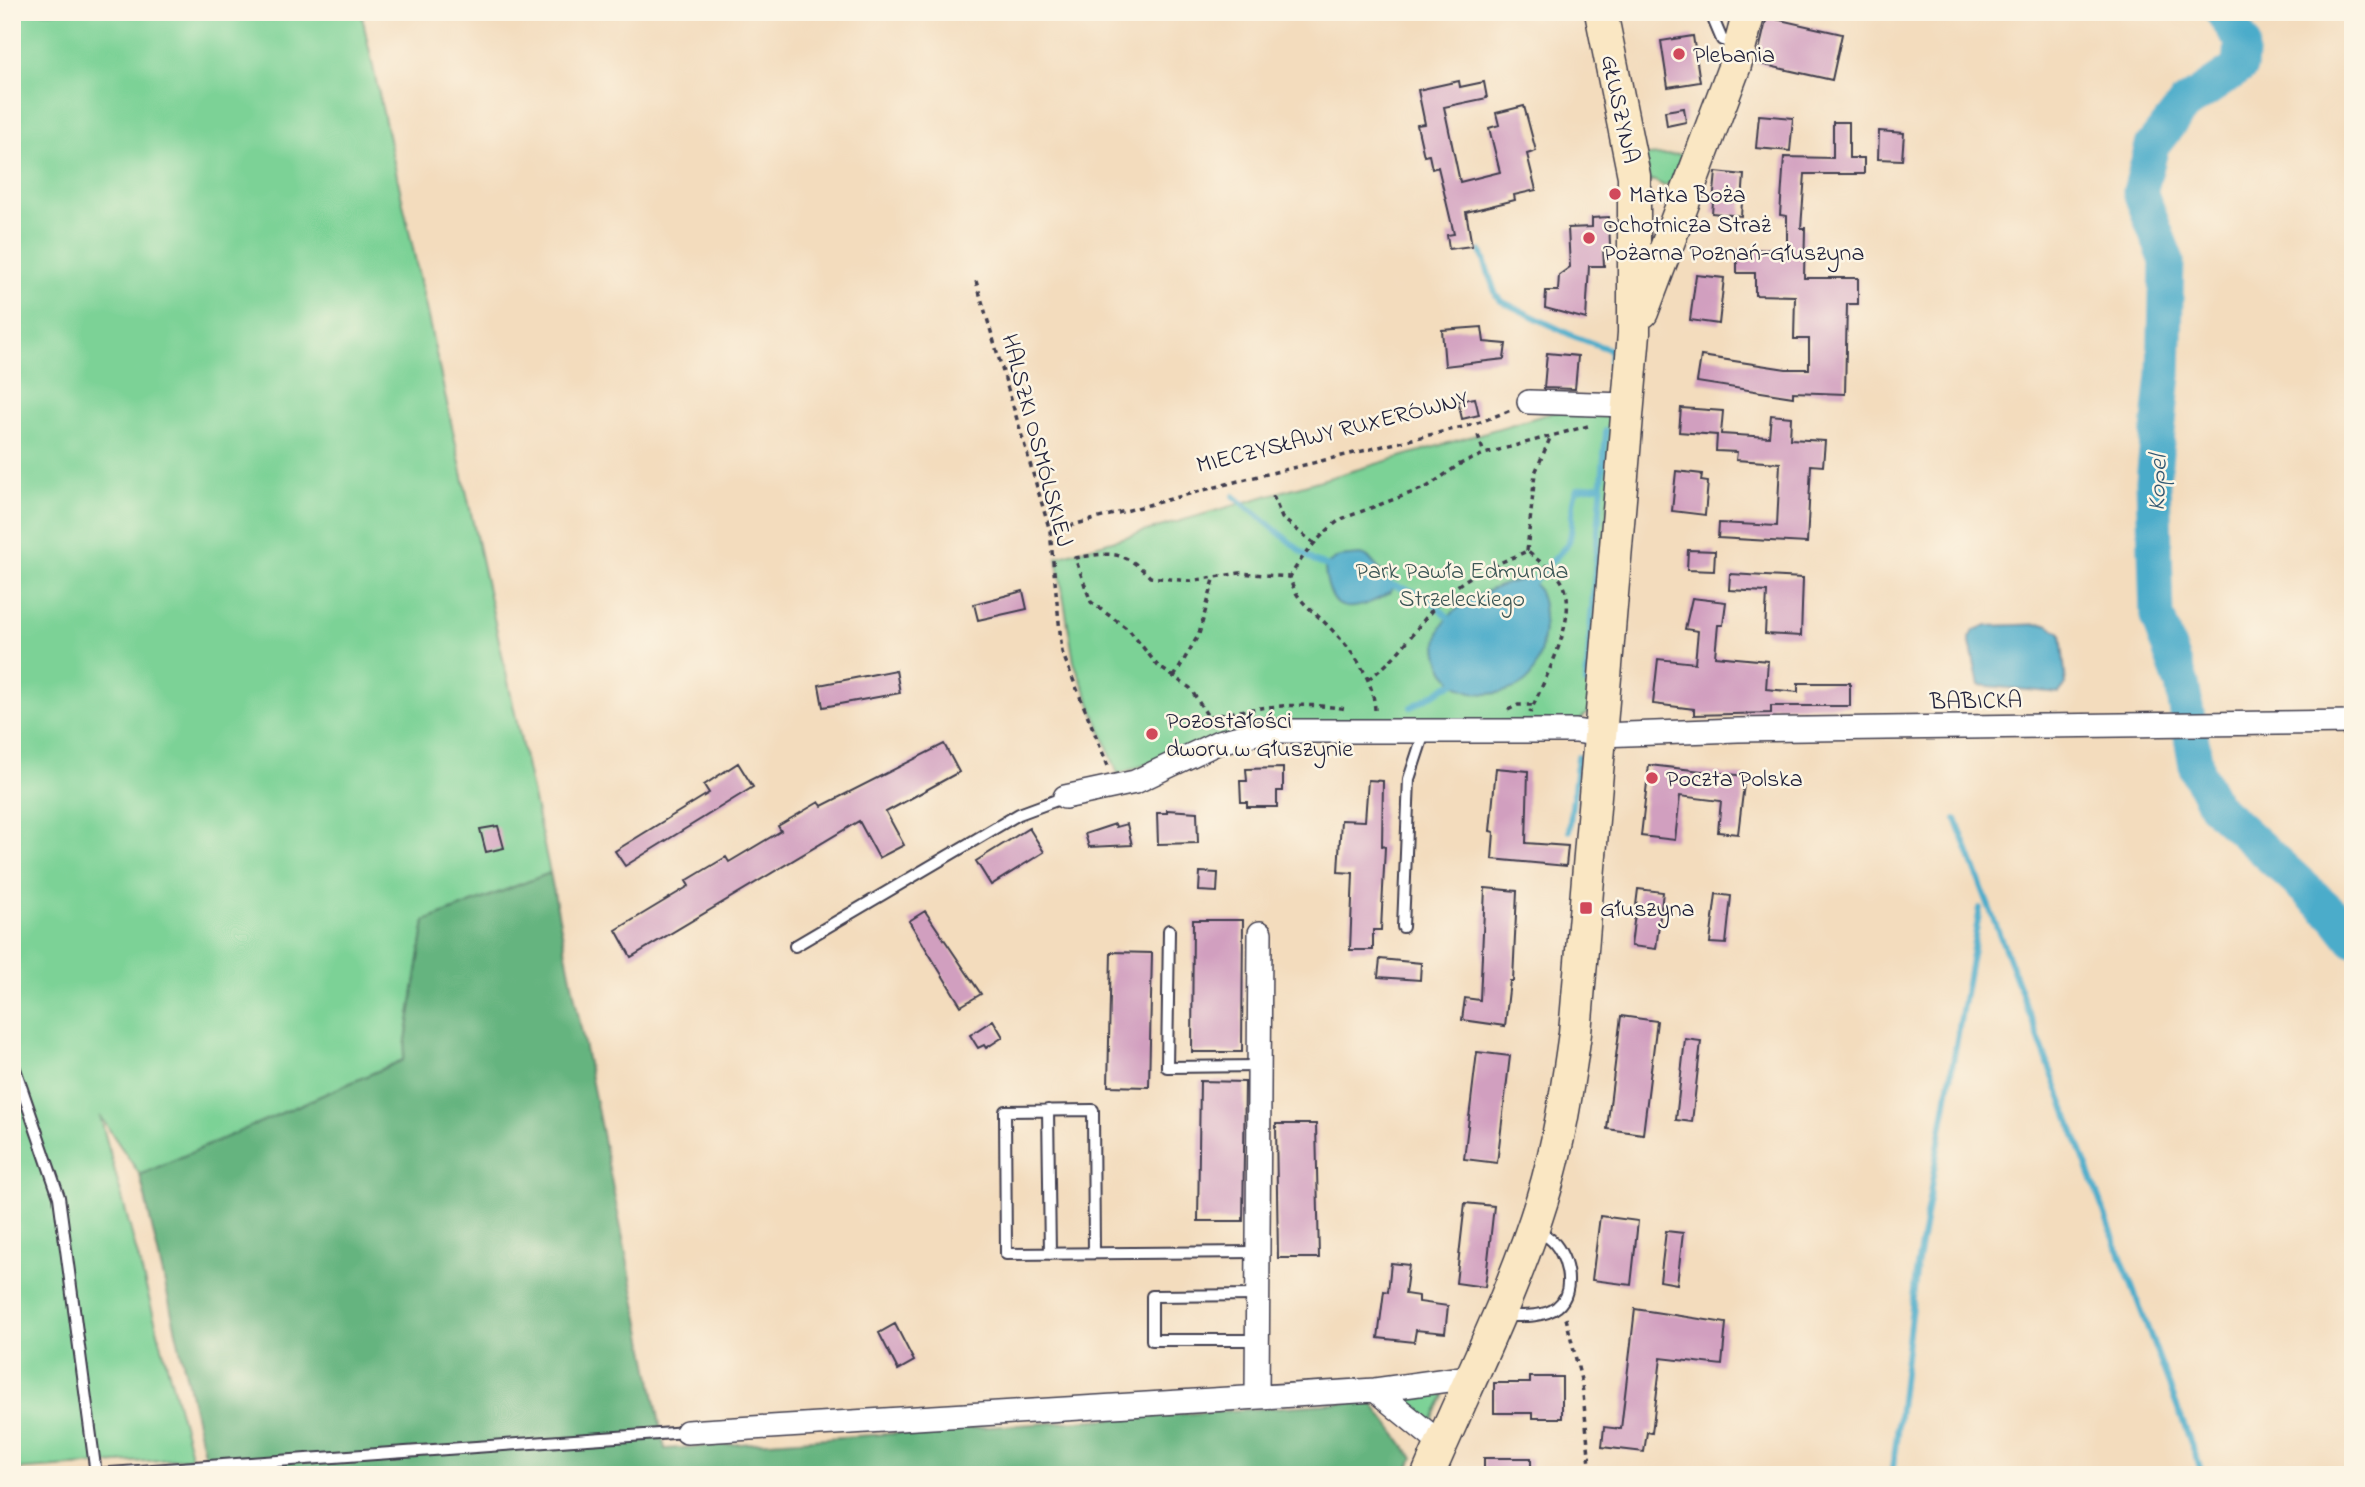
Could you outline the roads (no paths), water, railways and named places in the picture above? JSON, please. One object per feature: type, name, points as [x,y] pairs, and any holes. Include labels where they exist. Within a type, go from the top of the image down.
[{"type":"street","name":"GŁUSZYNA","points":[[1428,1475],[1531,1231],[1564,1110],[1575,1033],[1634,333],[1635,183],[1601,12]]},
{"type":"street","name":"GŁUSZYNA","points":[[1634,333],[1740,45],[1749,12]]},
{"type":"street","points":[[1635,183],[1662,194],[1686,194]]},
{"type":"street","points":[[1529,402],[1627,405]]},
{"type":"street","name":"BABICKA","points":[[1600,735],[2353,722]]},
{"type":"street","points":[[1065,797],[1135,782],[1219,742],[1265,731],[1523,731],[1600,735]]},
{"type":"street","points":[[1257,1396],[1260,933]]},
{"type":"street","points":[[687,1432],[1376,1390],[1469,1377]]},
{"type":"street","points":[[1376,1390],[1441,1444]]},
{"type":"lane","points":[[1714,21],[1722,40],[1740,45]]},
{"type":"lane","points":[[1402,927],[1409,779],[1426,730]]},
{"type":"lane","points":[[795,946],[1019,814],[1065,797]]},
{"type":"lane","points":[[1169,930],[1167,1067],[1259,1066]]},
{"type":"lane","points":[[12,1060],[59,1197],[92,1474],[687,1432]]},
{"type":"lane","points":[[1048,1110],[1050,1254]]},
{"type":"lane","points":[[1094,1253],[1093,1110],[1005,1111],[1006,1254],[1258,1252]]},
{"type":"lane","points":[[1496,1317],[1546,1312],[1558,1307],[1569,1288],[1567,1269],[1559,1249],[1548,1237],[1531,1231]]},
{"type":"lane","points":[[1257,1340],[1152,1340],[1152,1296],[1258,1295]]},
{"type":"water","points":[[1339,557],[1368,557],[1395,587],[1384,596],[1368,603],[1344,607],[1332,597],[1325,566]]},
{"type":"water","points":[[1528,578],[1536,585],[1544,610],[1543,641],[1530,677],[1515,688],[1492,694],[1473,693],[1456,685],[1447,675],[1439,658],[1437,641],[1442,626],[1465,603],[1481,594]]},
{"type":"water","points":[[2047,624],[2061,633],[2066,684],[2059,693],[1979,685],[1969,638],[1974,630],[1987,626]]},
{"type":"waterway","name":"Kopel","points":[[2222,12],[2242,41],[2240,67],[2184,105],[2152,146],[2140,192],[2167,261],[2164,374],[2153,481],[2157,616],[2182,684],[2197,771],[2215,806],[2335,916],[2353,939]]},
{"type":"waterway","points":[[1481,251],[1496,295],[1501,301],[1573,336],[1611,350],[1610,374]]},
{"type":"waterway","points":[[1586,683],[1606,431]]},
{"type":"waterway","points":[[1534,581],[1568,544],[1577,489],[1602,485]]},
{"type":"waterway","points":[[1234,496],[1313,561],[1330,567]]},
{"type":"waterway","points":[[1388,584],[1425,595],[1448,617]]},
{"type":"waterway","points":[[1411,707],[1453,683]]},
{"type":"waterway","points":[[1569,831],[1578,757]]},
{"type":"waterway","points":[[1956,819],[2203,1475]]},
{"type":"waterway","points":[[1892,1475],[1916,1273],[1980,908]]},
{"type":"place","name":"Plebania","points":[[1679,54]]},
{"type":"place","name":"Matka Boża","points":[[1615,194]]},
{"type":"place","name":"Ochotnicza Straż Pożarna Poznań-Głuszyna","points":[[1589,238]]},
{"type":"place","name":"Pozostałości dworu w Głuszynie","points":[[1152,734]]},
{"type":"place","name":"Poczta Polska","points":[[1652,778]]},
{"type":"place","name":"Głuszyna","points":[[1586,908]]},
{"type":"park label","name":"Park Pawła Edmunda Strzeleckiego","points":[[1462,584]]}]
